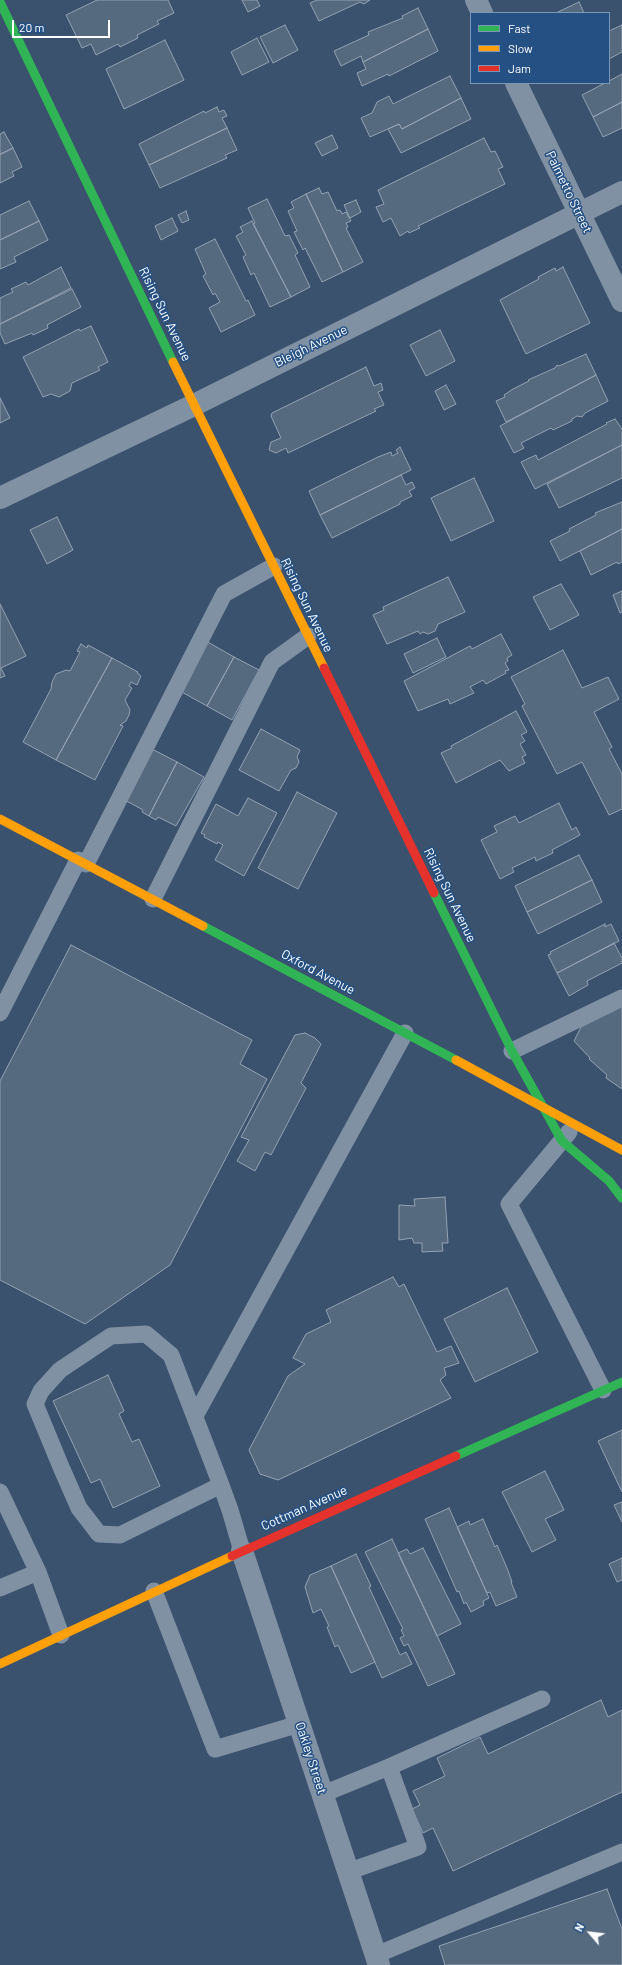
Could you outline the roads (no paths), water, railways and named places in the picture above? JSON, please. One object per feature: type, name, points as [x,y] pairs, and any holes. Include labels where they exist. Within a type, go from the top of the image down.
[{"type":"main road","name":"Rising Sun Avenue","points":[[0,2],[194,405],[512,1051],[562,1141],[609,1181],[622,1198]]},
{"type":"main road","name":"Oxford Avenue","points":[[0,820],[153,899],[622,1150]]},
{"type":"main road","name":"Cottman Avenue","points":[[0,1664],[242,1551],[622,1382]]},
{"type":"street","points":[[476,0],[482,12]]},
{"type":"street","name":"Palmetto Street","points":[[516,84],[622,301]]},
{"type":"street","name":"Bleigh Avenue","points":[[0,498],[194,405],[622,192]]},
{"type":"street","name":"Oakley Street","points":[[242,1551],[323,1794],[347,1872],[378,1960]]},
{"type":"lane","points":[[0,1013],[224,594],[274,566]]},
{"type":"lane","points":[[153,899],[272,662],[308,636]]},
{"type":"lane","points":[[512,1051],[622,998]]},
{"type":"lane","points":[[195,1416],[405,1033]]},
{"type":"lane","points":[[575,1124],[509,1204],[603,1390]]},
{"type":"lane","points":[[221,1485],[120,1535],[99,1534],[79,1508],[35,1404],[41,1391],[60,1370],[111,1336],[146,1334],[171,1355],[221,1485],[242,1551]]},
{"type":"lane","points":[[0,1492],[38,1572],[61,1635]]},
{"type":"lane","points":[[0,1588],[38,1572]]},
{"type":"lane","points":[[154,1592],[215,1749],[299,1724]]},
{"type":"lane","points":[[323,1794],[389,1767],[542,1699]]},
{"type":"lane","points":[[347,1872],[418,1847],[389,1767]]},
{"type":"lane","points":[[378,1960],[622,1852]]}]
